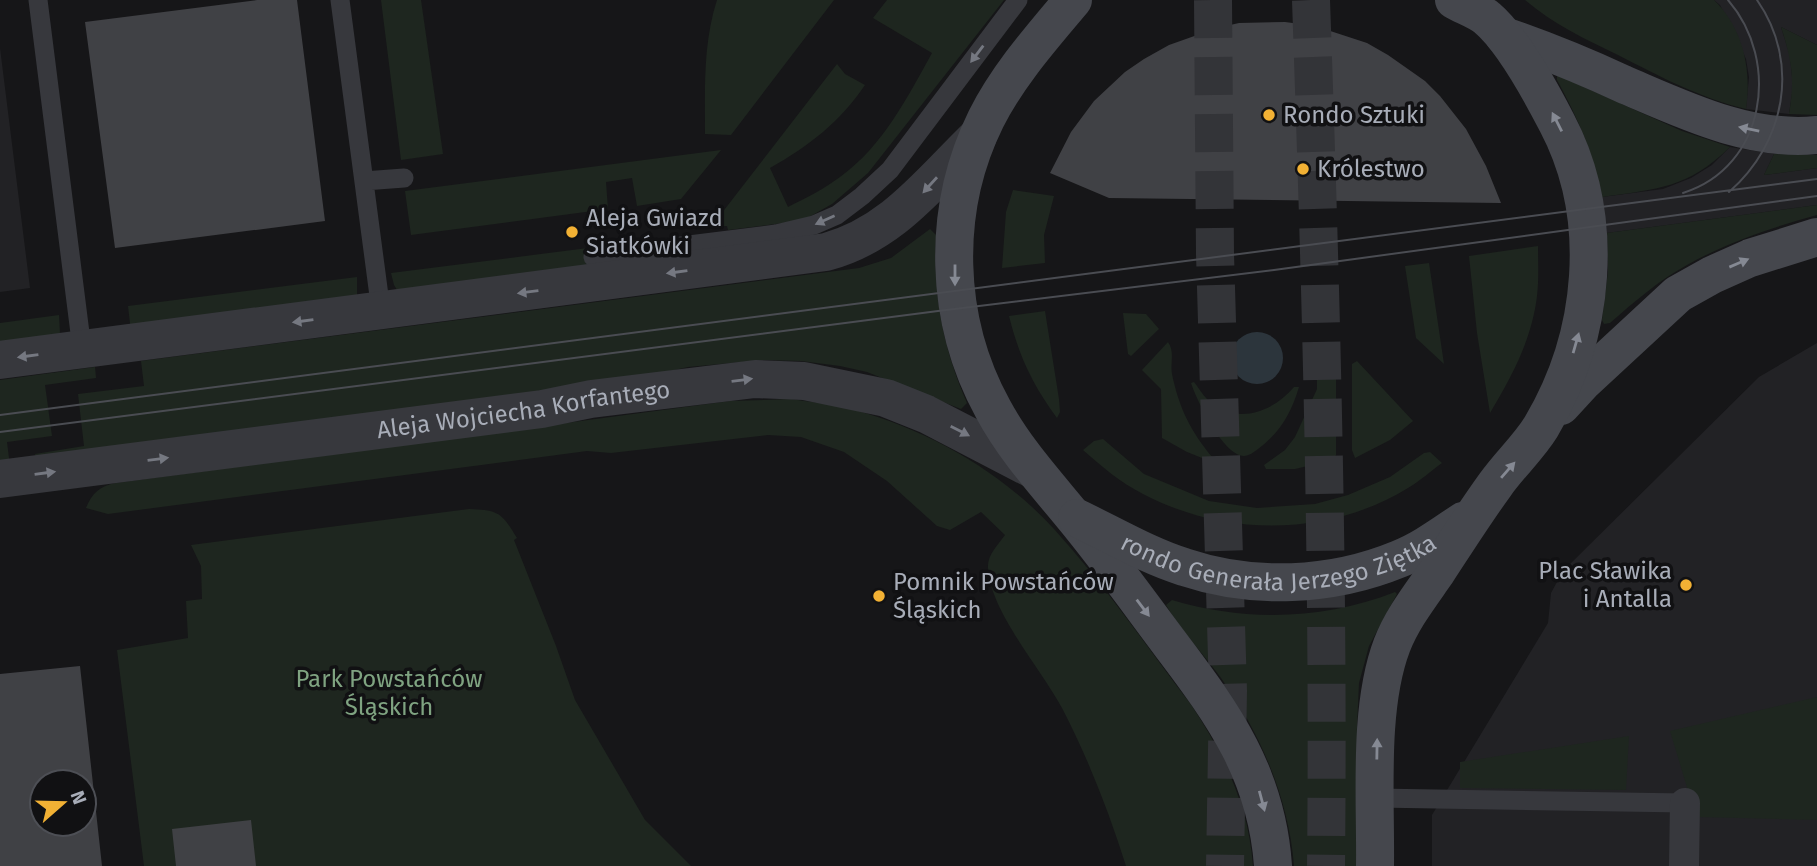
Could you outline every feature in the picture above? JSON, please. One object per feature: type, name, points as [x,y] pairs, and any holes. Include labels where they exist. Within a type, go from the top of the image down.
[{"type":"main road","name":"rondo Generała Jerzego Ziętka","points":[[1073,0],[1038,41],[1006,85],[978,136],[961,191],[954,229],[957,308],[968,350],[993,410],[1032,469],[1072,515],[1181,566],[1221,578],[1257,582],[1289,582],[1345,575],[1398,560],[1423,548],[1476,512],[1540,428],[1561,388],[1576,348],[1585,308],[1589,265],[1588,227],[1574,164],[1563,133],[1548,104],[1480,13]]},
{"type":"main road","points":[[1480,13],[1549,51],[1713,121],[1750,131],[1817,135]]},
{"type":"main road","points":[[1540,428],[1584,381],[1678,294],[1750,258],[1817,237]]},
{"type":"main road","points":[[1376,866],[1378,702],[1383,672],[1412,609],[1476,512]]},
{"type":"main road","points":[[1072,515],[1213,702],[1242,748],[1259,790],[1268,827],[1273,866]]},
{"type":"street","points":[[0,360],[803,256],[846,247],[878,230],[924,192],[978,136]]},
{"type":"street","name":"Aleja Wojciecha Korfantego","points":[[0,478],[755,379],[804,381],[886,398],[926,414],[1032,469]]},
{"type":"street","points":[[1684,866],[1685,803]]},
{"type":"lane","points":[[38,0],[82,349]]},
{"type":"lane","points":[[340,0],[381,311]]},
{"type":"lane","points":[[593,257],[776,234],[814,225],[837,215],[890,170],[1018,0]]},
{"type":"lane","points":[[365,181],[404,178]]},
{"type":"lane","points":[[1376,798],[1685,803]]},
{"type":"shaded area","points":[[1714,0],[1817,0],[1817,45],[1781,27],[1790,56],[1793,87],[1789,114],[1746,109],[1749,77],[1746,59],[1720,5]]},
{"type":"shaded area","points":[[0,48],[30,288],[0,292]]},
{"type":"shaded area","points":[[1730,147],[1774,154],[1764,175],[1817,168],[1817,205],[1607,233],[1602,197],[1663,189],[1691,178],[1712,165]]},
{"type":"shaded area","points":[[1257,332],[1276,339],[1283,358],[1276,377],[1257,384],[1238,377],[1231,358],[1238,339]]},
{"type":"shaded area","name":"Plac Sławika i Antalla","points":[[1817,343],[1817,866],[1432,866],[1432,815],[1548,623],[1551,593],[1563,571],[1759,377]]},
{"type":"green space","points":[[381,0],[421,0],[443,154],[401,160]]},
{"type":"green space","points":[[717,0],[834,0],[731,135],[705,134],[707,49]]},
{"type":"green space","points":[[887,0],[1004,0],[868,173],[832,204],[809,217],[791,222],[728,230],[727,226],[711,227],[837,64],[845,74],[865,85],[823,132],[770,168],[788,207],[840,177],[869,151],[881,136],[932,53],[873,18]]},
{"type":"green space","points":[[1525,0],[1714,0],[1732,23],[1743,50],[1748,79],[1746,109],[1696,93],[1649,71],[1570,31]]},
{"type":"green space","points":[[1781,27],[1817,45],[1817,115],[1789,114],[1791,70]]},
{"type":"green space","points":[[1557,75],[1682,131],[1730,147],[1715,161],[1686,179],[1656,188],[1602,197],[1590,152]]},
{"type":"green space","points":[[721,150],[681,199],[637,206],[632,178],[606,182],[608,209],[411,235],[405,191]]},
{"type":"green space","points":[[1774,154],[1817,155],[1817,168],[1764,175]]},
{"type":"green space","points":[[1013,190],[1054,196],[1044,235],[1045,263],[1002,268],[1006,212]]},
{"type":"green space","points":[[1817,205],[1817,215],[1750,236],[1676,271],[1610,323],[1604,324],[1602,320],[1608,271],[1607,233]]},
{"type":"green space","points":[[930,229],[936,235],[936,279],[941,321],[967,403],[961,409],[867,372],[801,361],[764,360],[688,367],[578,392],[37,463],[35,454],[84,446],[78,394],[144,386],[141,361],[859,268],[891,258]]},
{"type":"green space","points":[[1538,246],[1538,290],[1531,327],[1513,371],[1490,413],[1477,333],[1469,256]]},
{"type":"green space","points":[[588,248],[592,273],[399,293],[391,273]]},
{"type":"green space","points":[[1429,263],[1444,364],[1416,338],[1405,266]]},
{"type":"green space","points":[[357,277],[357,297],[131,332],[128,306]]},
{"type":"green space","points":[[1045,311],[1059,399],[1060,412],[1057,418],[1027,369],[1009,316]]},
{"type":"green space","points":[[1123,313],[1146,314],[1159,329],[1131,356],[1128,354]]},
{"type":"green space","points":[[59,315],[60,334],[0,350],[0,323]]},
{"type":"green space","points":[[1168,342],[1172,374],[1182,409],[1198,439],[1213,458],[1212,462],[1162,438],[1161,389],[1142,370]]},
{"type":"green space","points":[[1336,350],[1336,455],[1333,460],[1295,469],[1266,469],[1264,465],[1285,450],[1295,437],[1317,389],[1317,367]]},
{"type":"green space","points":[[1357,361],[1413,421],[1390,440],[1355,458],[1352,450],[1352,364]]},
{"type":"green space","points":[[95,367],[96,378],[45,385],[52,436],[7,442],[10,466],[0,468],[0,380]]},
{"type":"green space","points":[[1194,382],[1207,399],[1218,407],[1241,414],[1253,413],[1275,404],[1294,387],[1299,387],[1289,414],[1279,429],[1266,443],[1250,455],[1244,456],[1228,447],[1212,426],[1194,391],[1191,383]]},
{"type":"green space","points":[[791,399],[844,407],[902,426],[931,439],[984,469],[1009,487],[1054,529],[1108,594],[1204,725],[1233,782],[1240,802],[1251,844],[1253,866],[1126,866],[1072,727],[997,603],[991,585],[989,559],[1005,535],[981,512],[950,530],[937,526],[887,481],[844,452],[801,437],[768,435],[611,453],[587,451],[108,514],[86,508],[97,491],[116,483],[730,401]]},
{"type":"green space","points":[[1103,439],[1144,474],[1209,501],[1257,508],[1315,504],[1348,495],[1390,477],[1424,453],[1430,452],[1442,463],[1408,488],[1377,504],[1344,516],[1311,523],[1276,526],[1242,524],[1175,508],[1127,485],[1083,450],[1094,441]]},
{"type":"green space","name":"Park Powstańców Śląskich","points":[[469,509],[499,514],[517,538],[514,540],[575,700],[645,820],[691,866],[144,866],[117,650],[188,638],[186,601],[202,599],[201,566],[191,545]]},
{"type":"green space","points":[[1395,592],[1397,594],[1369,646],[1359,683],[1356,866],[1294,866],[1286,816],[1260,744],[1235,699],[1166,605],[1172,600],[1228,612],[1284,615],[1340,608]]},
{"type":"green space","points":[[1817,697],[1817,820],[1696,817],[1670,731]]},
{"type":"green space","points":[[1629,736],[1626,790],[1460,788],[1460,762]]},
{"type":"building","points":[[257,0],[297,0],[325,221],[115,248],[85,22]]},
{"type":"building","name":"Rondo Sztuki","points":[[1285,22],[1315,26],[1367,43],[1425,81],[1466,129],[1486,166],[1501,203],[1109,198],[1050,173],[1071,132],[1094,101],[1125,72],[1144,59],[1169,45],[1217,28],[1239,23]]},
{"type":"building","points":[[80,666],[91,768],[28,768],[28,838],[98,838],[98,830],[102,866],[0,866],[0,674]]},
{"type":"building","points":[[251,820],[256,866],[176,866],[172,829]]},
{"type":"tunnel","points":[[1213,0],[1215,254],[1228,691],[1225,866]]},
{"type":"tunnel","points":[[1311,0],[1323,433],[1326,866]]},
{"type":"tram line","points":[[1683,193],[1711,180],[1732,160],[1748,137],[1756,110],[1759,81],[1755,52],[1745,25],[1728,0]]},
{"type":"tram line","points":[[1729,192],[1748,172],[1763,150],[1774,126],[1780,101],[1782,76],[1779,50],[1771,24],[1757,0]]},
{"type":"tram line","points":[[0,415],[1817,179]]},
{"type":"tram line","points":[[0,432],[1274,270],[1817,196]]},
{"type":"place","name":"Rondo Sztuki","points":[[1269,115]]},
{"type":"place","name":"Królestwo","points":[[1303,169]]},
{"type":"place","name":"Aleja Gwiazd Siatkówki","points":[[572,232]]},
{"type":"place","name":"Plac Sławika i Antalla","points":[[1686,585]]},
{"type":"place","name":"Pomnik Powstańców Śląskich","points":[[879,596]]}]
